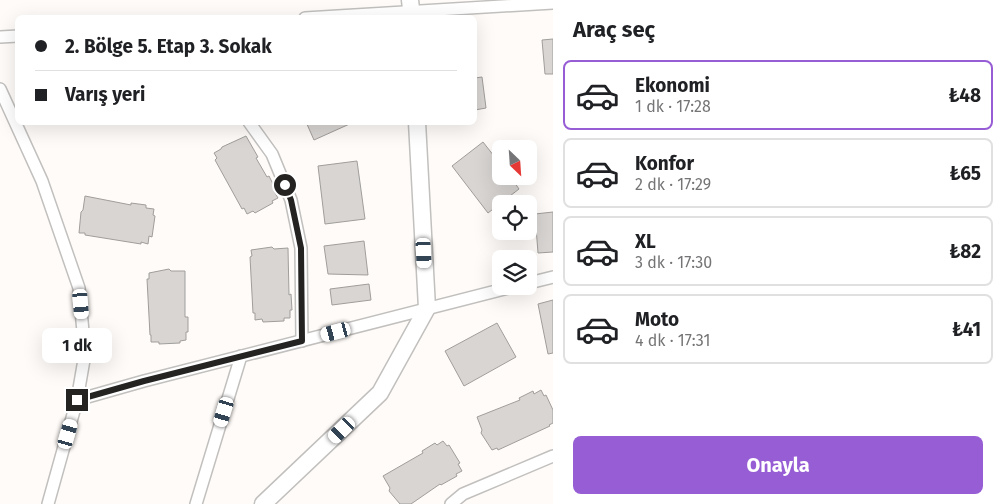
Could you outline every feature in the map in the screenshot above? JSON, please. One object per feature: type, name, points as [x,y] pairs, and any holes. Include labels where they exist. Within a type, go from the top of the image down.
[{"type":"street","points":[[340,15],[411,9],[553,4]]},
{"type":"street","points":[[0,37],[15,36]]},
{"type":"street","points":[[0,89],[15,122]]},
{"type":"street","points":[[16,125],[42,181],[79,288],[85,354],[77,400],[48,504]]},
{"type":"street","points":[[251,125],[272,154],[291,200],[301,248],[302,341]]},
{"type":"street","points":[[263,504],[380,393],[427,308],[417,125]]},
{"type":"street","points":[[537,281],[553,277]]},
{"type":"street","points":[[77,400],[144,381],[492,292]]},
{"type":"street","points":[[196,504],[241,356]]},
{"type":"street","points":[[451,504],[463,494],[553,456]]},
{"type":"building","points":[[553,39],[553,74],[545,74],[542,40]]},
{"type":"building","points":[[482,77],[486,108],[477,110],[477,78]]},
{"type":"building","points":[[307,125],[347,125],[314,140]]},
{"type":"building","points":[[246,136],[258,157],[256,158],[267,177],[269,176],[278,198],[255,213],[253,211],[247,214],[244,208],[242,209],[215,160],[217,158],[214,153],[222,147]]},
{"type":"building","points":[[483,142],[492,154],[492,185],[516,185],[519,189],[511,195],[492,195],[492,210],[488,213],[452,166]]},
{"type":"building","points":[[357,161],[365,219],[325,224],[318,166]]},
{"type":"building","points":[[85,196],[131,205],[131,203],[146,205],[146,208],[154,209],[152,237],[149,236],[148,244],[79,233]]},
{"type":"building","points":[[553,212],[553,252],[538,253],[537,214]]},
{"type":"building","points":[[364,241],[368,275],[328,274],[324,246]]},
{"type":"building","points":[[272,247],[274,249],[288,248],[289,295],[291,294],[292,310],[290,310],[290,318],[284,318],[284,321],[263,322],[262,319],[255,320],[255,313],[253,313],[250,257],[252,256],[251,250]]},
{"type":"building","points":[[169,269],[171,271],[185,271],[185,317],[188,317],[188,332],[186,332],[186,340],[180,341],[180,343],[159,344],[159,342],[151,342],[147,279],[149,279],[149,273]]},
{"type":"building","points":[[369,284],[371,300],[332,305],[330,289]]},
{"type":"building","points":[[553,300],[553,353],[548,354],[538,304]]},
{"type":"building","points":[[497,323],[516,357],[464,386],[445,351]]},
{"type":"building","points":[[541,390],[544,396],[546,395],[553,410],[553,423],[498,450],[497,448],[492,450],[481,433],[482,430],[477,417],[520,400],[519,398],[533,391],[534,394]]},
{"type":"building","points":[[443,441],[447,446],[449,445],[460,463],[458,464],[462,471],[411,504],[400,504],[389,491],[390,488],[383,476],[423,453],[422,451],[435,443],[437,445]]},
{"type":"route","points":[[77,400],[302,341],[301,248],[291,200],[285,185]]}]
